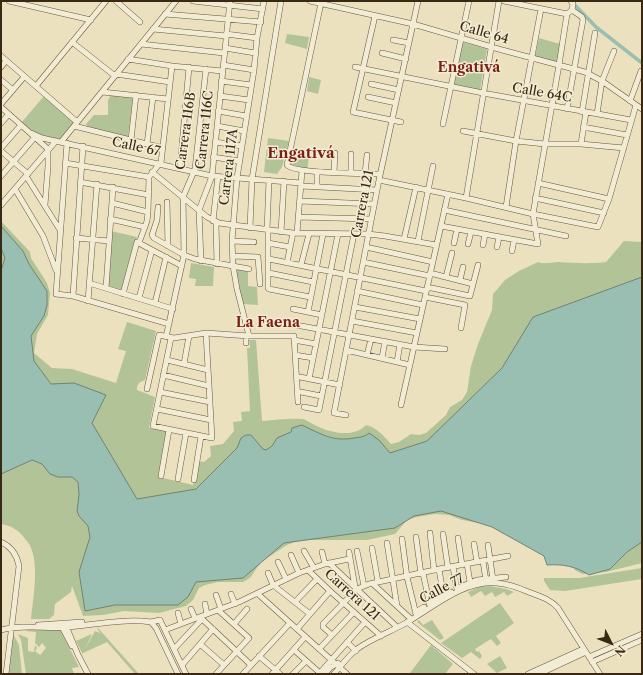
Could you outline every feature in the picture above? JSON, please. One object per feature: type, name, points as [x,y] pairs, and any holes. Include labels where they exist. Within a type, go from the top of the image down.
[{"type":"street","points":[[9,1],[91,20]]},
{"type":"street","points":[[36,86],[106,1]]},
{"type":"street","points":[[116,1],[140,22]]},
{"type":"street","points":[[1,205],[48,149],[61,142],[176,1]]},
{"type":"street","points":[[193,1],[230,3],[263,9]]},
{"type":"street","name":"Carrera 117A","points":[[246,343],[248,336],[233,266],[232,241],[239,161],[254,70],[257,38],[264,1]]},
{"type":"street","points":[[250,228],[252,179],[281,1]]},
{"type":"street","name":"Carrera 121","points":[[346,415],[334,413],[380,174],[418,1]]},
{"type":"street","points":[[443,124],[469,1]]},
{"type":"street","points":[[466,198],[500,1]]},
{"type":"street","points":[[504,1],[567,14]]},
{"type":"street","points":[[441,226],[538,244],[532,214],[567,14],[572,10],[573,4],[571,1]]},
{"type":"street","points":[[315,2],[286,165],[302,171],[380,174]]},
{"type":"street","name":"Calle 64","points":[[315,2],[331,3],[375,16],[413,24],[589,74],[602,81],[642,109]]},
{"type":"street","name":"Carrera 116C","points":[[201,261],[199,210],[212,176],[230,3]]},
{"type":"street","points":[[506,207],[516,141],[541,9]]},
{"type":"street","points":[[567,109],[583,20],[582,17],[572,10]]},
{"type":"street","points":[[165,14],[261,22]]},
{"type":"street","points":[[375,16],[353,112],[401,122]]},
{"type":"street","points":[[153,29],[257,38]]},
{"type":"street","points":[[581,144],[589,74],[596,33]]},
{"type":"street","points":[[392,40],[409,43]]},
{"type":"street","points":[[72,42],[115,75],[170,82]]},
{"type":"street","points":[[141,44],[255,53]]},
{"type":"street","points":[[597,114],[602,81],[614,52]]},
{"type":"street","points":[[382,53],[406,59]]},
{"type":"street","points":[[1,56],[36,86],[76,124],[163,148]]},
{"type":"street","points":[[128,59],[172,66],[206,69],[223,68],[254,70]]},
{"type":"street","points":[[1,67],[6,61]]},
{"type":"street","points":[[123,294],[138,242],[145,227],[148,212],[151,175],[160,163],[172,66]]},
{"type":"street","points":[[180,168],[189,67]]},
{"type":"street","name":"Calle 64C","points":[[356,67],[524,101],[632,120]]},
{"type":"street","name":"Carrera 116B","points":[[169,430],[153,426],[164,375],[169,338],[169,324],[184,255],[183,197],[194,172],[206,69]]},
{"type":"street","points":[[630,100],[641,71]]},
{"type":"street","points":[[24,76],[1,106],[48,149],[45,206]]},
{"type":"street","points":[[1,80],[13,90]]},
{"type":"street","points":[[221,81],[251,85]]},
{"type":"street","points":[[371,84],[399,90]]},
{"type":"street","points":[[102,92],[168,99]]},
{"type":"street","points":[[131,140],[136,95]]},
{"type":"street","points":[[220,96],[249,100]]},
{"type":"street","points":[[148,144],[153,97]]},
{"type":"street","points":[[368,97],[396,103]]},
{"type":"street","points":[[379,180],[598,227],[609,199],[636,105]]},
{"type":"street","points":[[218,111],[246,116]]},
{"type":"street","points":[[1,123],[9,114]]},
{"type":"street","points":[[21,125],[1,150],[27,175],[60,231]]},
{"type":"street","points":[[217,126],[244,130]]},
{"type":"street","points":[[583,127],[627,135]]},
{"type":"street","points":[[463,131],[516,141],[545,144],[581,144],[624,148]]},
{"type":"street","points":[[1,176],[33,135]]},
{"type":"street","name":"Calle 67","points":[[33,135],[212,176],[377,190]]},
{"type":"street","points":[[61,142],[65,163],[56,294],[73,296],[169,324]]},
{"type":"street","points":[[215,142],[242,146]]},
{"type":"street","points":[[73,296],[83,146]]},
{"type":"street","points":[[334,172],[335,153]]},
{"type":"street","points":[[351,154],[351,173]]},
{"type":"street","points":[[365,173],[367,156]]},
{"type":"street","points":[[214,157],[239,161]]},
{"type":"street","points":[[65,163],[151,175],[183,197],[215,222],[281,232],[309,234],[368,234],[436,245]]},
{"type":"street","points":[[418,241],[433,166]]},
{"type":"street","points":[[287,263],[298,217],[302,171]]},
{"type":"street","points":[[317,172],[317,186]]},
{"type":"street","points":[[217,264],[215,222],[218,176]]},
{"type":"street","points":[[269,180],[269,289],[310,297]]},
{"type":"street","points":[[281,232],[284,181]]},
{"type":"street","points":[[80,182],[149,195]]},
{"type":"street","points":[[538,183],[609,199]]},
{"type":"street","points":[[88,301],[97,184]]},
{"type":"street","points":[[106,288],[113,187]]},
{"type":"street","points":[[404,239],[416,187]]},
{"type":"street","points":[[15,189],[43,236],[57,272]]},
{"type":"street","points":[[401,405],[448,194]]},
{"type":"street","points":[[535,198],[604,213]]},
{"type":"street","points":[[300,201],[374,204]]},
{"type":"street","points":[[167,202],[168,246]]},
{"type":"street","points":[[112,203],[148,212]]},
{"type":"street","points":[[158,207],[158,220],[152,237],[184,255],[201,261],[249,268]]},
{"type":"street","points":[[444,210],[566,236]]},
{"type":"street","points":[[298,217],[371,219]]},
{"type":"street","points":[[110,219],[145,227]]},
{"type":"street","points":[[454,243],[457,229]]},
{"type":"street","points":[[468,244],[471,232]]},
{"type":"street","points":[[301,266],[309,234]]},
{"type":"street","points":[[308,312],[323,234]]},
{"type":"street","points":[[309,378],[338,234]]},
{"type":"street","points":[[304,407],[319,410],[354,234]]},
{"type":"street","points":[[483,245],[485,234]]},
{"type":"street","points":[[497,247],[499,237]]},
{"type":"street","points":[[76,238],[109,241]]},
{"type":"street","points":[[512,251],[514,240]]},
{"type":"street","points":[[232,241],[254,242]]},
{"type":"street","points":[[138,242],[182,266]]},
{"type":"street","points":[[268,243],[290,247]]},
{"type":"street","points":[[366,247],[433,262]]},
{"type":"street","points":[[139,298],[152,250]]},
{"type":"street","points":[[446,277],[452,254]]},
{"type":"street","points":[[233,256],[258,257],[260,284]]},
{"type":"street","points":[[155,303],[166,257]]},
{"type":"street","points":[[269,259],[331,272],[470,296],[478,265]]},
{"type":"street","points":[[363,262],[446,277],[473,284]]},
{"type":"street","points":[[460,280],[463,267]]},
{"type":"street","points":[[476,272],[483,274]]},
{"type":"street","points":[[269,273],[313,282]]},
{"type":"street","points":[[89,283],[172,308]]},
{"type":"street","points":[[357,292],[423,305]]},
{"type":"street","points":[[425,297],[465,305],[461,328]]},
{"type":"street","points":[[354,306],[420,319]]},
{"type":"street","points":[[293,308],[322,315]]},
{"type":"street","points":[[352,321],[417,333]]},
{"type":"street","points":[[296,325],[400,344],[445,349]]},
{"type":"street","points":[[161,476],[169,430],[212,438],[206,333]]},
{"type":"street","points":[[147,389],[159,334],[169,338],[206,333],[294,338],[316,344]]},
{"type":"street","points":[[184,364],[189,336]]},
{"type":"street","points":[[294,338],[298,402]]},
{"type":"street","points":[[367,355],[371,339]]},
{"type":"street","points":[[382,358],[386,341]]},
{"type":"street","points":[[397,362],[400,344]]},
{"type":"street","points":[[346,350],[410,365]]},
{"type":"street","points":[[295,355],[313,358]]},
{"type":"street","points":[[166,360],[208,370]]},
{"type":"street","points":[[164,375],[209,386]]},
{"type":"street","points":[[300,377],[340,385]]},
{"type":"street","points":[[160,392],[210,402]]},
{"type":"street","points":[[301,392],[321,396]]},
{"type":"street","points":[[156,409],[211,420]]},
{"type":"street","points":[[178,479],[186,433]]},
{"type":"street","points":[[194,480],[201,436]]},
{"type":"street","points":[[430,533],[444,598],[470,582],[493,580],[548,599],[555,605],[600,674]]},
{"type":"street","points":[[443,534],[450,568],[457,589]]},
{"type":"street","points":[[416,536],[422,574],[430,606]]},
{"type":"street","points":[[458,538],[464,565],[470,582]]},
{"type":"street","points":[[402,539],[407,576],[416,614]]},
{"type":"street","points":[[1,542],[13,550],[19,566],[6,674]]},
{"type":"street","points":[[387,543],[397,606]]},
{"type":"street","points":[[474,544],[477,562]]},
{"type":"street","points":[[488,545],[493,580]]},
{"type":"street","points":[[372,548],[376,583],[409,621],[474,674]]},
{"type":"street","name":"Carrera 121","points":[[304,551],[311,569],[317,579],[381,636]]},
{"type":"street","points":[[357,551],[364,586]]},
{"type":"street","points":[[322,552],[327,563],[397,627]]},
{"type":"street","points":[[349,552],[356,589]]},
{"type":"street","points":[[291,555],[299,573]]},
{"type":"street","points":[[332,635],[323,627],[323,624],[356,589],[393,579],[508,556]]},
{"type":"street","points":[[165,630],[235,604],[299,573],[327,563],[350,559]]},
{"type":"street","points":[[483,561],[486,580]]},
{"type":"street","points":[[278,562],[286,579]]},
{"type":"street","points":[[268,573],[273,585],[310,614]]},
{"type":"street","points":[[493,580],[506,576]]},
{"type":"street","points":[[295,602],[317,579]]},
{"type":"street","name":"Calle 77","points":[[324,674],[330,668],[348,658],[363,645],[409,621],[416,614],[444,598],[486,580]]},
{"type":"street","points":[[297,629],[330,591]]},
{"type":"street","points":[[231,594],[235,604]]},
{"type":"street","points":[[258,594],[346,674]]},
{"type":"street","points":[[216,595],[220,609],[249,638],[216,674]]},
{"type":"street","points":[[205,604],[207,614]]},
{"type":"street","points":[[191,609],[251,665]]},
{"type":"street","points":[[234,624],[248,609]]},
{"type":"street","points":[[319,650],[354,612]]},
{"type":"street","points":[[178,613],[181,624]]},
{"type":"street","points":[[174,649],[199,618]]},
{"type":"street","points":[[1,630],[12,627],[44,624],[95,624],[137,621],[151,622],[160,620],[186,674]]},
{"type":"street","points":[[151,622],[156,628],[178,674]]},
{"type":"street","points":[[294,650],[320,674],[336,665],[347,642],[366,622]]},
{"type":"street","points":[[243,674],[290,623]]},
{"type":"street","points":[[63,625],[70,644],[78,655],[88,674]]},
{"type":"street","points":[[182,665],[213,630]]},
{"type":"street","points":[[591,660],[642,634]]},
{"type":"street","points":[[274,672],[305,637]]},
{"type":"street","points":[[591,660],[642,640]]},
{"type":"street","points":[[347,642],[356,651]]},
{"type":"street","points":[[200,644],[224,665]]},
{"type":"street","points":[[528,674],[585,650]]},
{"type":"street","points":[[538,674],[585,650]]},
{"type":"street","points":[[260,656],[274,672],[280,674]]},
{"type":"street","points":[[293,674],[306,661]]},
{"type":"street","name":"Calle 77","points":[[334,674],[336,665]]},
{"type":"green space","points":[[287,34],[309,37],[307,49],[285,43]]},
{"type":"green space","points":[[539,38],[560,44],[558,62],[535,57]]},
{"type":"green space","points":[[462,42],[487,49],[480,90],[452,84]]},
{"type":"green space","points":[[309,77],[321,80],[318,94],[307,91]]},
{"type":"green space","points":[[112,93],[133,97],[128,137],[88,128],[86,124],[94,115],[108,115],[108,100]]},
{"type":"green space","points":[[44,96],[74,122],[59,140],[37,134],[21,123]]},
{"type":"green space","points":[[268,138],[289,141],[282,167],[277,174],[264,172]]},
{"type":"green space","points":[[294,148],[310,152],[307,170],[289,166]]},
{"type":"green space","points":[[1,221],[30,252],[31,258],[47,283],[50,293],[48,315],[37,334],[34,353],[52,368],[72,369],[116,383],[126,351],[118,349],[127,322],[156,331],[145,380],[137,386],[137,390],[155,397],[149,428],[167,431],[159,477],[193,485],[199,461],[204,462],[211,456],[210,446],[223,444],[234,431],[233,422],[242,421],[241,412],[250,411],[247,348],[250,348],[249,340],[256,340],[262,421],[303,419],[329,431],[342,433],[355,432],[366,425],[383,435],[391,444],[399,442],[411,434],[419,435],[426,433],[446,415],[450,407],[462,400],[467,392],[471,366],[478,344],[492,310],[493,294],[505,280],[538,262],[606,262],[624,241],[642,242],[642,563],[606,572],[582,574],[575,570],[567,561],[563,538],[462,520],[449,515],[435,514],[407,520],[395,534],[367,540],[299,540],[287,545],[261,562],[250,578],[243,582],[218,582],[199,588],[193,600],[186,606],[159,613],[124,611],[103,615],[83,616],[72,586],[71,592],[55,604],[54,615],[49,619],[31,619],[35,564],[31,548],[28,542],[18,531],[1,524]]},
{"type":"green space","points":[[111,231],[137,237],[121,291],[107,287]]},
{"type":"green space","points":[[191,263],[214,267],[213,286],[195,286],[196,279],[189,278]]},
{"type":"green space","points":[[235,270],[248,270],[248,286],[257,287],[258,305],[243,304]]},
{"type":"green space","points":[[642,568],[642,579],[565,591],[550,590],[544,581],[544,578],[579,578]]},
{"type":"green space","points":[[490,586],[514,592],[507,596],[504,592],[495,597],[492,592],[485,596],[481,591],[471,597],[468,592],[479,587]]},
{"type":"green space","points":[[500,603],[514,623],[496,636],[501,643],[497,646],[491,639],[475,649],[477,652],[479,651],[482,656],[480,659],[471,652],[462,658],[441,643]]},
{"type":"green space","points":[[419,620],[423,625],[432,620],[444,638],[440,640],[417,622]]},
{"type":"green space","points":[[97,628],[139,674],[135,674],[107,642],[81,654],[82,653],[76,641],[92,634],[85,649],[95,631],[100,633]]},
{"type":"green space","points":[[28,629],[60,629],[79,667],[72,668],[74,674],[26,674],[21,640],[18,634],[28,638],[28,651],[34,652],[35,645],[37,648],[35,651],[40,655],[46,648],[42,643],[39,647],[35,643],[36,632],[26,631]]},
{"type":"green space","points":[[13,634],[19,645],[22,674],[8,674]]},
{"type":"green space","points":[[431,645],[453,664],[445,674],[410,673]]},
{"type":"green space","points":[[500,656],[507,668],[497,673],[487,664]]},
{"type":"water","points":[[1,226],[23,251],[29,264],[47,291],[47,305],[44,316],[31,336],[34,361],[51,384],[74,383],[106,395],[92,423],[137,499],[196,489],[237,448],[241,438],[246,435],[251,435],[263,449],[266,450],[272,446],[277,438],[291,432],[292,428],[302,425],[327,436],[340,439],[361,437],[369,433],[379,440],[390,453],[427,441],[502,368],[533,317],[642,277],[642,542],[627,552],[610,569],[589,575],[569,566],[547,565],[544,556],[492,527],[441,511],[414,516],[395,528],[284,543],[243,578],[196,582],[188,597],[178,605],[115,605],[85,611],[79,572],[90,537],[88,526],[79,516],[77,511],[79,495],[78,482],[72,477],[58,477],[50,474],[42,464],[32,460],[1,474],[1,271],[5,258],[1,248]]},
{"type":"waterway","points":[[572,2],[596,27],[642,63]]},
{"type":"district","name":"Engativá","points":[[469,68]]},
{"type":"district","name":"Engativá","points":[[301,154]]},
{"type":"district","name":"La Faena","points":[[268,323]]}]
